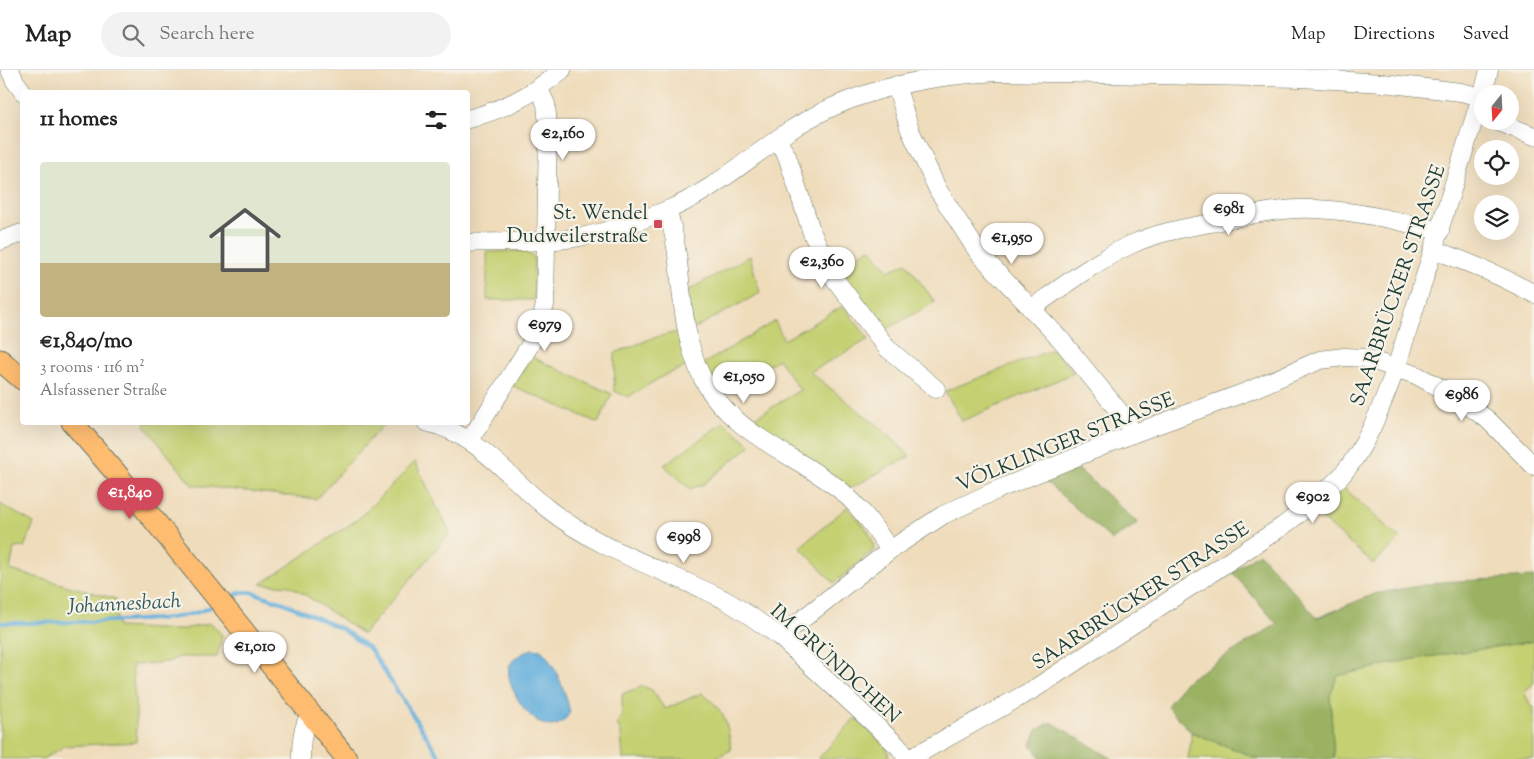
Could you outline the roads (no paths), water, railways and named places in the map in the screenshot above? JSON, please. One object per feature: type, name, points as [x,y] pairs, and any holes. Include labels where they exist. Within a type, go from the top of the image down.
[{"type":"main road","points":[[0,360],[20,376]]},
{"type":"main road","points":[[75,425],[347,759]]},
{"type":"street","points":[[10,70],[22,90]]},
{"type":"street","points":[[470,118],[512,104],[539,89],[562,70]]},
{"type":"street","name":"SAARBRÜCKER STRASSE","points":[[1485,85],[1489,70]]},
{"type":"street","points":[[470,243],[546,240],[585,236],[629,224],[667,210],[728,175],[813,117],[839,104],[863,94],[919,80],[960,74],[998,72],[1300,78],[1383,83],[1474,94]]},
{"type":"street","points":[[896,85],[910,130],[938,190],[978,252],[1062,342],[1127,421],[1132,434]]},
{"type":"street","points":[[470,440],[530,346],[540,324],[544,305],[548,126],[546,104],[539,89]]},
{"type":"street","name":"SAARBRÜCKER STRASSE","points":[[908,759],[1034,689],[1284,526],[1318,499],[1343,474],[1361,448],[1382,404],[1396,368],[1475,130]]},
{"type":"street","points":[[1519,130],[1534,136]]},
{"type":"street","points":[[777,140],[788,156],[812,233],[834,278],[887,348],[936,389]]},
{"type":"street","points":[[1031,308],[1088,268],[1130,245],[1166,232],[1269,212],[1315,209],[1362,214],[1440,231]]},
{"type":"street","points":[[667,210],[678,255],[685,326],[703,379],[721,404],[745,428],[840,490],[866,515],[890,550]]},
{"type":"street","points":[[0,241],[20,234]]},
{"type":"street","points":[[1434,250],[1475,264],[1534,294]]},
{"type":"street","name":"VÖLKLINGER STRASSE","points":[[780,637],[890,550],[943,515],[999,488],[1132,434],[1246,392],[1320,360],[1344,357],[1366,358],[1416,375],[1450,393],[1480,414],[1534,466]]},
{"type":"street","name":"IM GRÜNDCHEN","points":[[436,425],[449,429],[470,440],[546,507],[570,525],[598,542],[724,600],[758,621],[780,637],[900,748],[908,759]]},
{"type":"street","points":[[301,759],[302,736],[305,723],[310,714]]},
{"type":"water","points":[[532,649],[541,650],[551,662],[563,687],[570,712],[560,723],[549,726],[537,721],[527,712],[512,686],[509,674],[510,665],[522,653]]},
{"type":"waterway","name":"Johannesbach","points":[[226,600],[241,592],[251,592],[284,603],[342,629],[370,649],[441,759]]},
{"type":"waterway","name":"Johannesbach","points":[[0,623],[166,618],[202,611],[213,606]]},
{"type":"place","name":"St. Wendel Dudweilerstraße","points":[[658,224]]}]
